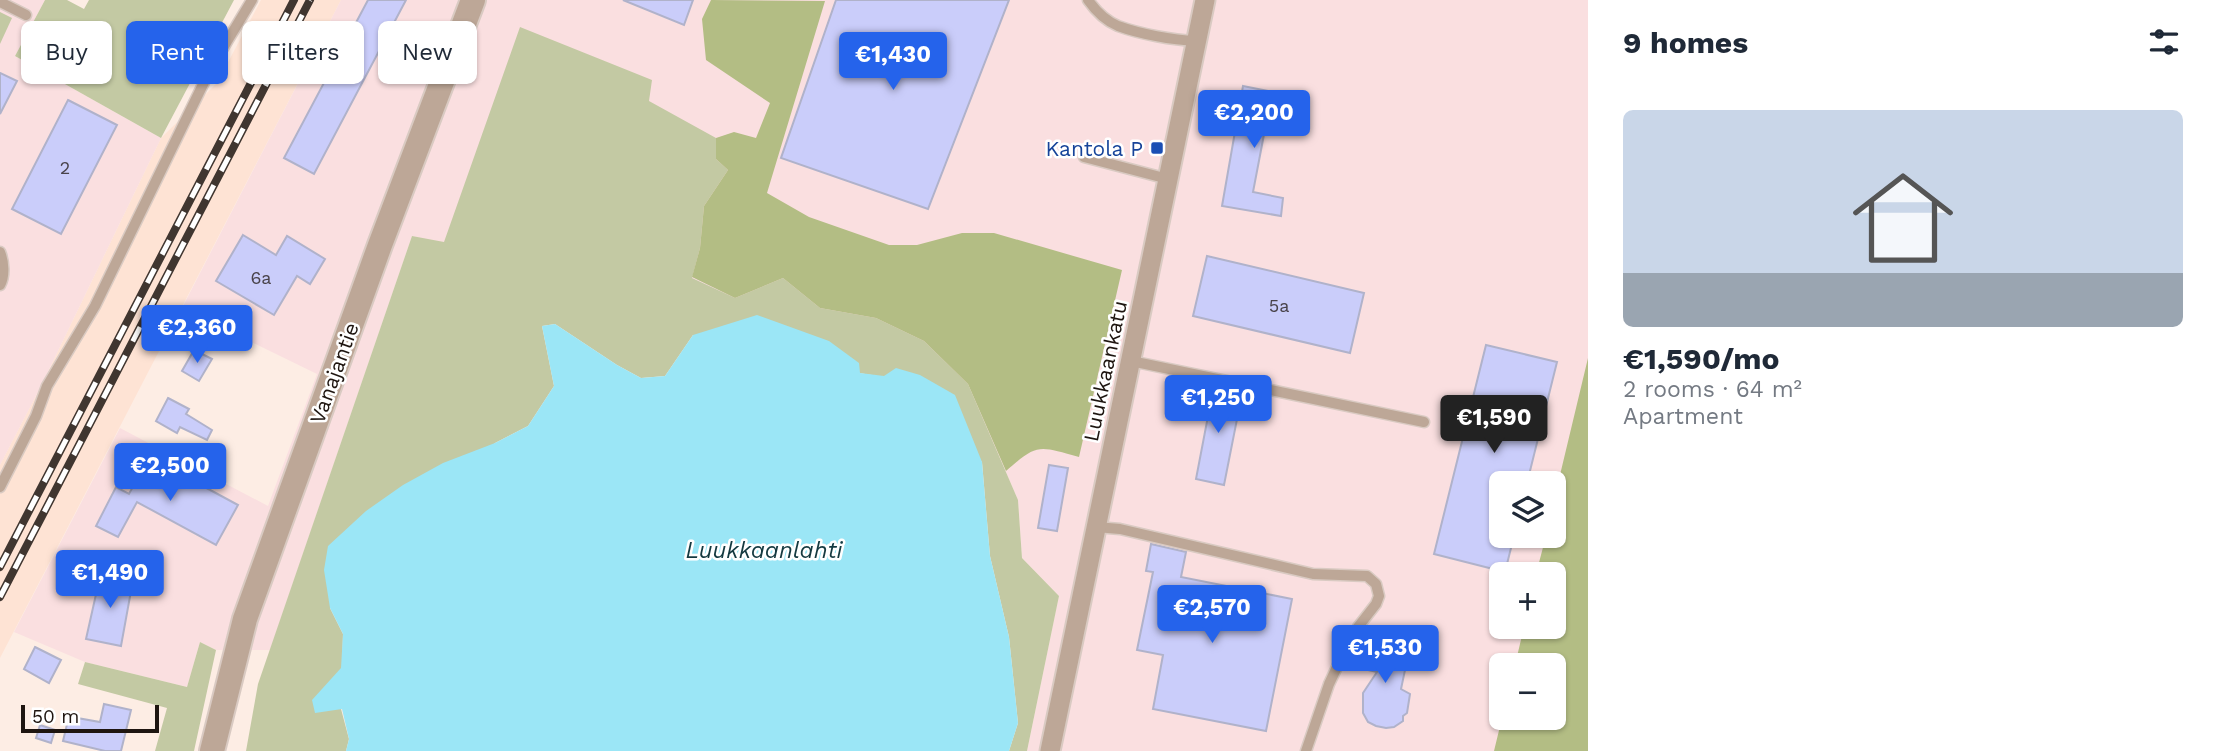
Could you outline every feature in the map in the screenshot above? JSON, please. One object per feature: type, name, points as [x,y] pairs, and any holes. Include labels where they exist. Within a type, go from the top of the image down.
[{"type":"street","name":"Vanajantie","points":[[212,751],[245,619],[380,245],[473,0]]},
{"type":"street","name":"Luukkaankatu","points":[[1050,751],[1205,0]]},
{"type":"lane","points":[[0,487],[36,416],[47,386],[95,306],[211,68],[252,0]]},
{"type":"lane","points":[[1088,0],[1094,10],[1116,25],[1179,41],[1196,41]]},
{"type":"lane","points":[[0,2],[26,15]]},
{"type":"lane","points":[[1084,158],[1168,179]]},
{"type":"lane","points":[[0,252],[3,279],[0,285]]},
{"type":"lane","points":[[1131,361],[1424,422]]},
{"type":"lane","points":[[1096,527],[1120,529],[1312,574],[1367,576],[1376,583],[1379,596],[1376,604],[1345,650],[1329,684],[1306,751]]},
{"type":"shaded area","points":[[0,0],[45,0],[34,21],[21,21],[21,45],[15,56],[21,59],[21,84],[65,84],[161,138],[0,465]]},
{"type":"shaded area","points":[[261,0],[341,0],[330,21],[250,21]]},
{"type":"shaded area","points":[[341,0],[1588,0],[1588,751],[1027,751],[1059,596],[1022,558],[1018,500],[968,384],[673,309],[412,236],[270,650],[216,650],[200,642],[187,687],[85,662],[14,632],[120,428],[268,506],[317,374],[182,308],[298,84],[364,84],[364,21],[330,21]]},
{"type":"shaded area","points":[[242,36],[242,84],[297,84],[0,658],[0,465],[161,138],[216,84],[228,84],[228,62]]},
{"type":"green space","points":[[45,0],[67,0],[84,9],[89,0],[234,0],[223,21],[126,21],[126,84],[190,84],[161,138],[65,84],[112,84],[112,21],[34,21]]},
{"type":"green space","points":[[711,0],[825,1],[767,193],[809,217],[889,245],[917,245],[962,233],[994,233],[1122,270],[1079,457],[1039,449],[1025,455],[1006,471],[968,384],[924,341],[876,318],[820,308],[783,278],[735,298],[692,277],[700,248],[704,206],[728,170],[716,159],[716,138],[734,132],[756,138],[770,103],[706,60],[702,19]]},
{"type":"green space","points":[[0,12],[12,18],[0,44]]},
{"type":"green space","points":[[520,27],[652,80],[649,101],[716,138],[716,159],[728,170],[704,206],[700,248],[692,278],[735,298],[783,278],[820,308],[876,318],[924,341],[968,384],[1018,500],[1022,558],[1059,596],[1027,751],[1009,751],[1018,723],[1009,637],[990,556],[982,462],[884,377],[693,335],[665,376],[641,378],[555,324],[542,326],[554,386],[528,426],[495,443],[330,608],[343,634],[341,709],[349,739],[346,751],[246,751],[258,684],[412,236],[444,242]]},
{"type":"green space","points":[[21,45],[21,59],[15,56]]},
{"type":"green space","points":[[1588,358],[1588,751],[1494,751],[1499,730],[1566,730],[1566,653],[1518,653],[1521,639],[1566,639],[1566,562],[1539,562],[1543,548],[1566,548],[1566,471],[1561,471]]},
{"type":"green space","points":[[200,642],[216,650],[194,751],[155,751],[167,708],[78,684],[85,662],[187,687]]},
{"type":"water","name":"Luukkaanlahti","points":[[757,315],[829,341],[859,363],[860,373],[884,376],[896,368],[920,375],[955,395],[982,462],[990,556],[1009,637],[1018,723],[1009,751],[346,751],[349,739],[342,709],[315,713],[312,700],[341,668],[343,634],[330,608],[324,570],[328,546],[366,511],[403,485],[443,463],[495,443],[528,426],[554,386],[542,326],[555,324],[641,378],[665,376],[693,335]]},
{"type":"building","points":[[368,0],[406,0],[395,21],[378,21],[378,53],[364,79],[364,21],[357,21]]},
{"type":"building","points":[[623,0],[693,0],[684,25]]},
{"type":"building","points":[[836,0],[1009,0],[928,209],[781,158]]},
{"type":"building","points":[[0,73],[17,81],[0,114]]},
{"type":"building","points":[[323,84],[362,84],[314,174],[284,158]]},
{"type":"building","points":[[1243,86],[1293,96],[1284,127],[1266,124],[1253,192],[1283,198],[1281,216],[1222,206]]},
{"type":"building","points":[[68,100],[117,125],[61,234],[12,209]]},
{"type":"building","points":[[243,235],[276,255],[287,236],[325,259],[310,284],[297,276],[274,315],[216,281]]},
{"type":"building","points":[[1207,256],[1364,293],[1350,353],[1193,316]]},
{"type":"building","points":[[1486,345],[1557,362],[1530,471],[1489,471],[1489,548],[1511,548],[1508,562],[1489,562],[1489,568],[1434,554]]},
{"type":"building","points":[[194,350],[212,359],[199,381],[182,371]]},
{"type":"building","points":[[1210,386],[1234,391],[1233,397],[1241,399],[1224,485],[1196,479],[1209,411],[1204,411]]},
{"type":"building","points":[[168,398],[189,409],[186,414],[212,430],[207,440],[180,427],[177,433],[156,421]]},
{"type":"building","points":[[149,457],[238,505],[216,545],[137,502],[118,537],[96,526],[116,487],[129,494]]},
{"type":"building","points":[[1049,465],[1068,468],[1057,531],[1038,528]]},
{"type":"building","points":[[1151,544],[1186,552],[1181,577],[1292,599],[1266,731],[1153,709],[1163,655],[1137,650],[1153,572],[1146,571]]},
{"type":"building","points":[[101,572],[133,580],[121,646],[86,639]]},
{"type":"building","points":[[1365,641],[1409,651],[1401,689],[1410,694],[1407,713],[1403,716],[1403,721],[1394,727],[1376,726],[1368,722],[1363,713],[1363,693],[1377,672],[1359,668]]},
{"type":"building","points":[[35,647],[61,660],[49,683],[24,669]]},
{"type":"building","points":[[104,704],[131,710],[121,751],[105,751],[63,741],[68,720],[76,722],[77,718],[100,722]]},
{"type":"building","points":[[40,725],[55,730],[51,743],[36,738]]},
{"type":"railway","points":[[0,567],[294,0]]},
{"type":"railway","points":[[0,597],[310,0]]},
{"type":"place","name":"Kantola P","points":[[1157,148]]}]
